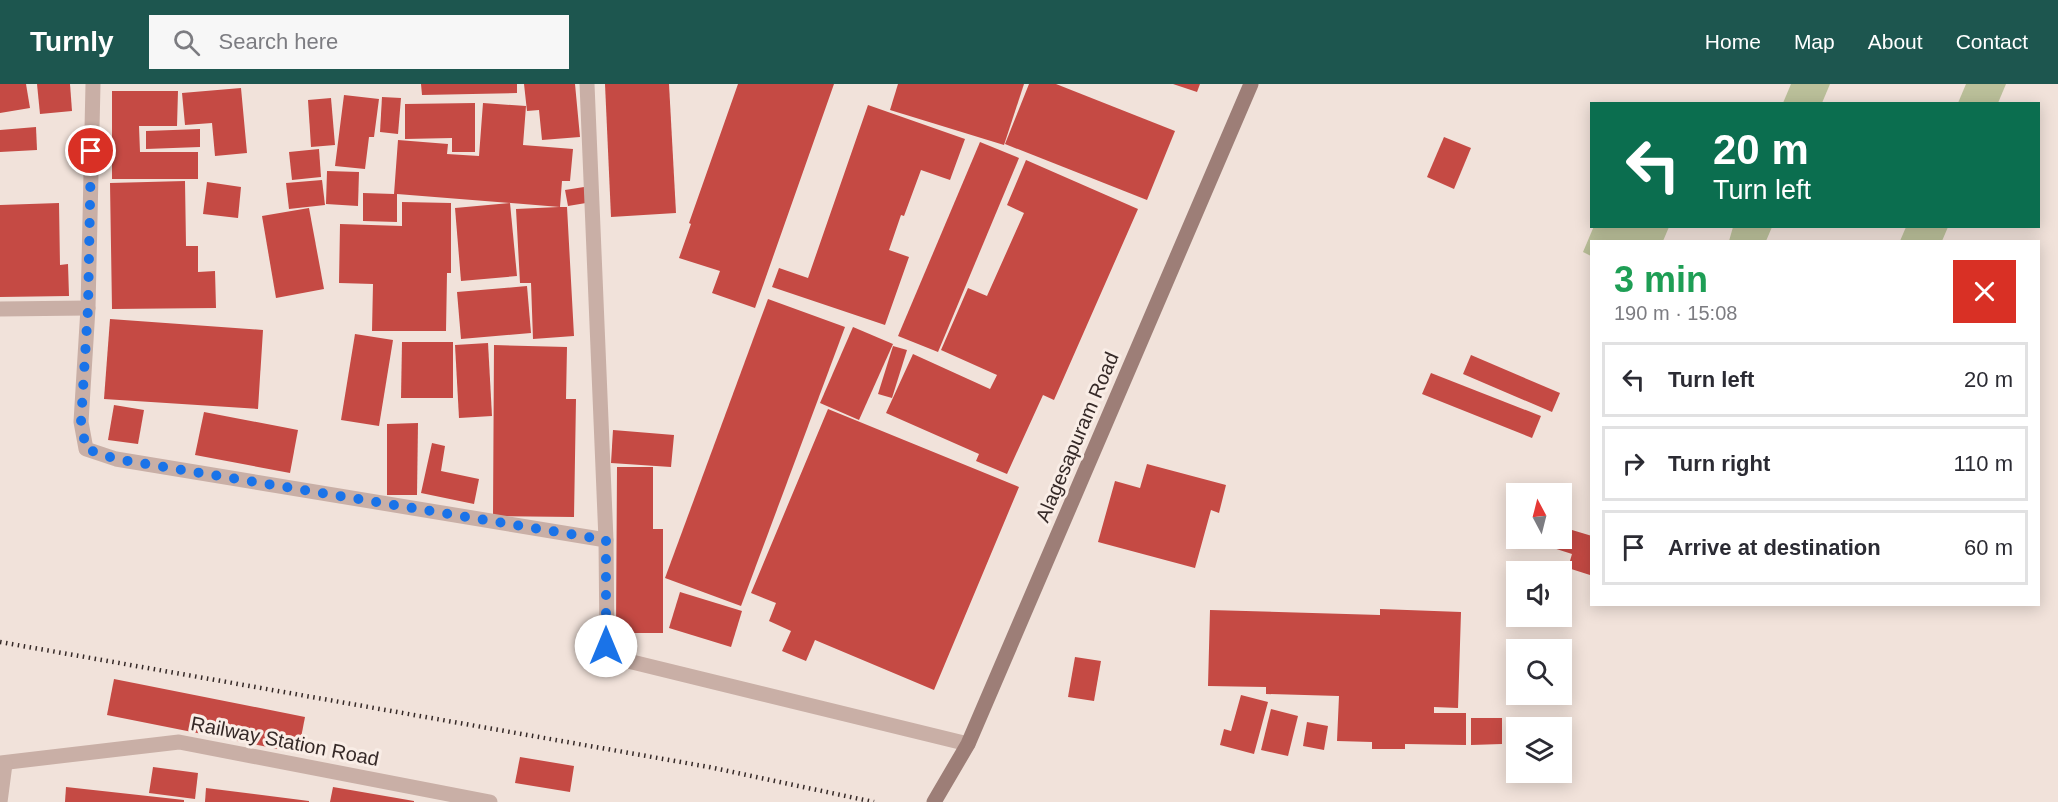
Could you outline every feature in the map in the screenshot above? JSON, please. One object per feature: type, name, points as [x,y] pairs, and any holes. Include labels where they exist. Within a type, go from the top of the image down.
[{"type":"main road","name":"Alagesapuram Road","points":[[934,802],[968,744],[1251,84]]},
{"type":"street","points":[[93,84],[88,308],[81,422],[86,449],[116,459],[606,540]]},
{"type":"street","points":[[587,84],[606,540],[606,646],[628,661],[968,744]]},
{"type":"street","points":[[0,309],[88,308]]},
{"type":"street","name":"Railway Station Road","points":[[2,763],[179,742],[490,802]]},
{"type":"street","points":[[0,802],[2,763]]},
{"type":"green space","points":[[1791,84],[1830,84],[1822,102],[1783,102]]},
{"type":"green space","points":[[1966,84],[2006,84],[1998,102],[1958,102]]},
{"type":"green space","points":[[1593,228],[1669,228],[1663,240],[1590,240],[1590,256],[1583,252]]},
{"type":"green space","points":[[1732,228],[1772,228],[1766,240],[1729,240]]},
{"type":"green space","points":[[1905,228],[1948,228],[1942,240],[1900,240]]},
{"type":"building","points":[[0,84],[26,84],[30,108],[0,113]]},
{"type":"building","points":[[37,84],[70,84],[72,111],[40,114]]},
{"type":"building","points":[[421,84],[517,84],[517,93],[422,95]]},
{"type":"building","points":[[524,84],[575,84],[580,137],[542,140],[539,110],[527,111]]},
{"type":"building","points":[[605,84],[669,84],[676,213],[611,217]]},
{"type":"building","points":[[738,84],[834,84],[755,308],[712,293],[720,271],[679,258]]},
{"type":"building","points":[[898,84],[1024,84],[1004,145],[890,110]]},
{"type":"building","points":[[1029,84],[1056,84],[1175,131],[1147,200],[1005,144]]},
{"type":"building","points":[[1173,84],[1200,84],[1197,92]]},
{"type":"building","points":[[241,88],[247,153],[215,156],[212,123],[185,125],[182,93]]},
{"type":"building","points":[[112,91],[178,91],[177,126],[139,126],[140,152],[198,152],[198,179],[112,179]]},
{"type":"building","points":[[344,95],[379,99],[374,137],[369,137],[365,169],[335,166]]},
{"type":"building","points":[[382,97],[401,98],[398,134],[380,132]]},
{"type":"building","points":[[331,98],[335,145],[311,147],[308,100]]},
{"type":"building","points":[[475,103],[475,152],[452,152],[452,138],[405,139],[405,104]]},
{"type":"building","points":[[483,103],[526,106],[523,145],[573,149],[570,181],[562,181],[560,207],[397,194],[397,222],[363,221],[363,193],[394,194],[398,140],[448,144],[447,154],[479,156]]},
{"type":"building","points":[[868,105],[965,139],[950,180],[921,170],[904,216],[901,215],[889,250],[909,257],[885,325],[772,287],[779,268],[808,278]]},
{"type":"building","points":[[36,127],[37,150],[0,152],[0,130]]},
{"type":"building","points":[[200,129],[200,147],[146,149],[146,131]]},
{"type":"building","points":[[1444,137],[1471,148],[1454,189],[1427,177]]},
{"type":"building","points":[[980,142],[1019,158],[938,352],[898,336]]},
{"type":"building","points":[[319,149],[321,177],[292,180],[289,152]]},
{"type":"building","points":[[1026,160],[1138,209],[1054,400],[1043,395],[1007,474],[976,461],[979,454],[886,413],[913,354],[990,389],[997,375],[941,350],[968,288],[987,296],[1024,213],[1007,205]]},
{"type":"building","points":[[327,171],[359,172],[358,206],[326,204]]},
{"type":"building","points":[[322,180],[325,205],[289,209],[286,183]]},
{"type":"building","points":[[185,181],[186,246],[198,246],[198,272],[215,271],[216,308],[112,309],[110,183]]},
{"type":"building","points":[[207,182],[241,187],[238,218],[203,214]]},
{"type":"building","points":[[584,187],[586,203],[568,206],[565,190]]},
{"type":"building","points":[[402,202],[451,203],[451,273],[447,273],[446,331],[372,331],[373,284],[339,283],[340,224],[402,226]]},
{"type":"building","points":[[59,203],[60,265],[68,264],[69,296],[0,297],[0,205]]},
{"type":"building","points":[[510,203],[517,276],[461,281],[455,208]]},
{"type":"building","points":[[567,207],[574,336],[533,339],[531,283],[520,283],[516,209]]},
{"type":"building","points":[[309,208],[324,289],[276,298],[262,216]]},
{"type":"building","points":[[527,286],[531,333],[461,339],[457,292]]},
{"type":"building","points":[[768,299],[845,327],[741,606],[665,578]]},
{"type":"building","points":[[110,319],[263,330],[258,409],[104,399]]},
{"type":"building","points":[[853,327],[893,344],[859,420],[820,403]]},
{"type":"building","points":[[355,334],[393,340],[379,426],[341,420]]},
{"type":"building","points":[[402,342],[453,342],[453,398],[401,398]]},
{"type":"building","points":[[488,343],[492,416],[459,418],[455,345]]},
{"type":"building","points":[[494,345],[567,347],[566,399],[576,399],[574,517],[493,516]]},
{"type":"building","points":[[893,346],[907,350],[892,398],[878,394]]},
{"type":"building","points":[[1471,355],[1560,393],[1552,412],[1463,374]]},
{"type":"building","points":[[1431,373],[1541,416],[1532,438],[1422,394]]},
{"type":"building","points":[[114,405],[144,410],[138,444],[108,440]]},
{"type":"building","points":[[828,409],[1019,487],[934,690],[815,640],[806,661],[782,651],[791,631],[769,621],[776,603],[751,593]]},
{"type":"building","points":[[204,412],[298,430],[290,473],[195,455]]},
{"type":"building","points":[[418,423],[417,495],[387,495],[387,424]]},
{"type":"building","points":[[613,430],[674,435],[671,467],[611,463]]},
{"type":"building","points":[[432,443],[445,446],[441,471],[479,479],[474,504],[421,493]]},
{"type":"building","points":[[1147,464],[1226,485],[1219,513],[1211,510],[1195,568],[1098,542],[1115,481],[1140,488]]},
{"type":"building","points":[[617,467],[653,467],[653,529],[663,529],[663,633],[616,633]]},
{"type":"building","points":[[1572,530],[1590,535],[1590,575],[1572,569],[1572,561],[1570,561],[1572,554],[1556,549],[1572,549]]},
{"type":"building","points":[[680,592],[742,611],[731,647],[669,628]]},
{"type":"building","points":[[1380,609],[1461,612],[1458,708],[1434,707],[1434,713],[1466,713],[1466,745],[1405,744],[1405,749],[1372,749],[1372,742],[1337,741],[1339,696],[1266,694],[1266,687],[1208,686],[1210,610],[1380,615]]},
{"type":"building","points":[[1075,657],[1101,661],[1094,701],[1068,697]]},
{"type":"building","points":[[114,679],[305,717],[298,753],[107,715]]},
{"type":"building","points":[[1241,695],[1268,702],[1254,754],[1220,745],[1224,729],[1231,731]]},
{"type":"building","points":[[1271,709],[1298,716],[1288,756],[1261,750]]},
{"type":"building","points":[[1471,718],[1502,718],[1502,744],[1471,745]]},
{"type":"building","points":[[1307,722],[1328,726],[1324,750],[1303,746]]},
{"type":"building","points":[[520,757],[574,766],[570,792],[515,783]]},
{"type":"building","points":[[153,767],[198,773],[195,799],[149,793]]},
{"type":"building","points":[[66,787],[184,800],[184,802],[65,802]]},
{"type":"building","points":[[333,787],[414,801],[414,802],[330,802]]},
{"type":"building","points":[[206,788],[309,801],[309,802],[205,802]]},
{"type":"railway","points":[[0,642],[709,767],[874,802]]},
{"type":"route","points":[[91,151],[88,308],[81,422],[86,449],[116,459],[606,540],[606,646]]}]
